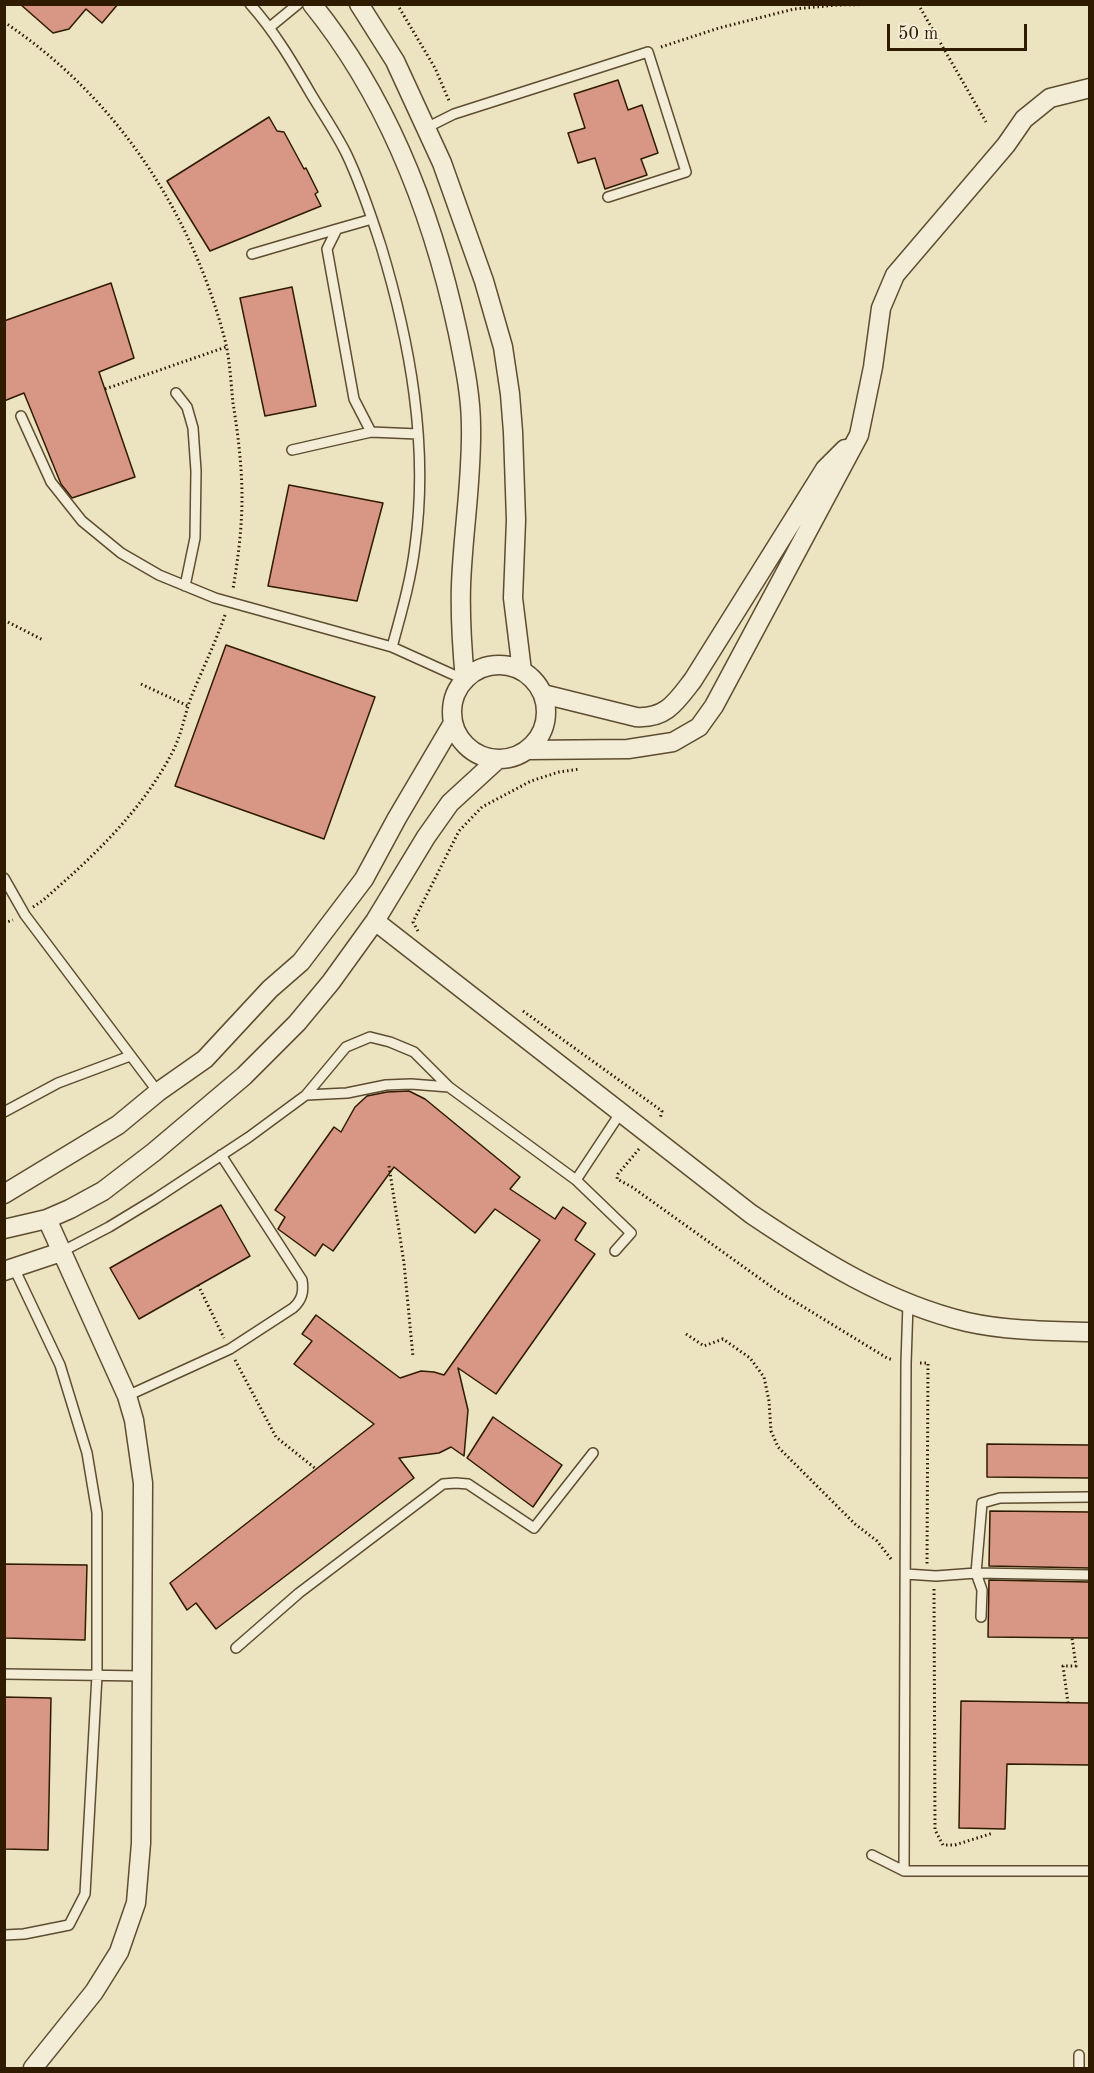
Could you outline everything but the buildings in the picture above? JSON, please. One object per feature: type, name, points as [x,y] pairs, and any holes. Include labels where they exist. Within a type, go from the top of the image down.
[{"type":"street","points":[[312,4],[368,85],[390,129],[410,173],[450,296],[465,368],[471,426],[468,516],[461,584],[465,680]]},
{"type":"street","points":[[359,4],[395,61],[442,163],[484,281],[503,347],[513,432],[516,520],[513,598],[522,671]]},
{"type":"street","points":[[528,750],[628,749],[673,742],[699,727],[714,706],[859,435],[873,367],[880,308],[895,275],[1006,145],[1024,119],[1050,98],[1089,88]]},
{"type":"street","points":[[543,694],[636,717],[649,718],[670,709],[693,680],[825,469],[859,435]]},
{"type":"street","points":[[492,666],[508,666],[522,671],[534,681],[543,694],[546,709],[545,725],[538,739],[528,750],[514,757],[498,759],[483,757],[469,749],[459,738],[453,723],[452,707],[456,693],[465,680],[477,670],[492,666]]},
{"type":"street","points":[[4,1194],[118,1125],[158,1092],[205,1059],[270,989],[301,962],[364,879],[453,723]]},
{"type":"street","points":[[4,1229],[47,1219],[103,1191],[154,1152],[244,1076],[297,1023],[331,982],[375,921],[426,837],[450,803],[498,759]]},
{"type":"street","points":[[375,921],[751,1214],[815,1257],[864,1284],[908,1304],[967,1322],[1033,1331],[1089,1332]]},
{"type":"street","points":[[33,2068],[94,1992],[119,1952],[136,1903],[141,1843],[143,1483],[134,1420],[127,1396],[47,1219]]},
{"type":"street","points":[[9,1269],[61,1252]]},
{"type":"lane","points":[[250,4],[270,27],[346,153],[372,219],[407,341],[418,434],[419,496],[415,545],[392,647]]},
{"type":"lane","points":[[270,27],[298,4]]},
{"type":"lane","points":[[426,128],[454,114],[648,52],[686,172],[608,197]]},
{"type":"lane","points":[[252,254],[372,219]]},
{"type":"lane","points":[[337,229],[327,249],[354,399],[371,432]]},
{"type":"lane","points":[[176,393],[188,407],[193,428],[196,471],[195,538],[185,586]]},
{"type":"lane","points":[[21,416],[51,482],[82,520],[121,553],[159,575],[185,586],[229,602],[392,647],[465,680]]},
{"type":"lane","points":[[292,450],[371,432],[418,434]]},
{"type":"lane","points":[[4,878],[25,915],[158,1092]]},
{"type":"lane","points":[[61,1252],[109,1227],[221,1155],[306,1095],[346,1047],[370,1037],[414,1052],[449,1088],[576,1180],[631,1233],[615,1251]]},
{"type":"lane","points":[[4,1112],[58,1083],[130,1056]]},
{"type":"lane","points":[[306,1095],[347,1093],[386,1085],[411,1084],[449,1088]]},
{"type":"lane","points":[[576,1180],[621,1112]]},
{"type":"lane","points":[[127,1396],[230,1349],[299,1303],[303,1288],[302,1281],[221,1155]]},
{"type":"lane","points":[[4,1935],[24,1934],[69,1925],[85,1894],[97,1675],[97,1513],[87,1453],[60,1365],[9,1269]]},
{"type":"lane","points":[[904,1871],[908,1304]]},
{"type":"lane","points":[[236,1648],[299,1593],[443,1484],[468,1484],[534,1528],[593,1453]]},
{"type":"lane","points":[[981,1617],[982,1590],[976,1573],[982,1503],[1000,1498],[1089,1497]]},
{"type":"lane","points":[[906,1574],[936,1576],[976,1573],[1089,1575]]},
{"type":"lane","points":[[4,1674],[143,1676]]},
{"type":"lane","points":[[872,1855],[904,1871],[1089,1871]]},
{"type":"lane","points":[[1079,2055],[1079,2068]]},
{"type":"path","points":[[397,4],[435,68],[451,106]]},
{"type":"path","points":[[648,52],[719,28],[794,9],[837,5],[893,4]]},
{"type":"path","points":[[918,4],[986,122]]},
{"type":"path","points":[[4,22],[27,36],[75,79],[135,146],[174,208],[192,244],[216,310],[226,347],[236,422],[242,500],[236,568],[229,602],[188,706],[173,752],[141,801],[92,857],[25,915],[4,923]]},
{"type":"path","points":[[105,389],[226,347]]},
{"type":"path","points":[[4,620],[43,640]]},
{"type":"path","points":[[141,684],[188,706]]},
{"type":"path","points":[[419,933],[413,922],[418,912],[459,831],[482,807],[531,781],[560,772],[590,768]]},
{"type":"path","points":[[523,1011],[662,1111],[651,1134],[618,1174],[617,1179],[776,1290],[887,1358],[906,1363],[928,1363],[927,1565],[934,1568]]},
{"type":"path","points":[[389,1166],[404,1263],[413,1357]]},
{"type":"path","points":[[198,1285],[276,1437],[316,1469]]},
{"type":"path","points":[[686,1334],[704,1347],[723,1340],[750,1358],[764,1377],[769,1401],[771,1431],[778,1448],[855,1524],[878,1541],[906,1574]]},
{"type":"path","points":[[936,1582],[934,1587],[935,1830],[943,1845],[955,1845],[993,1833]]},
{"type":"path","points":[[1068,1703],[1063,1666],[1076,1666],[1072,1638]]}]
